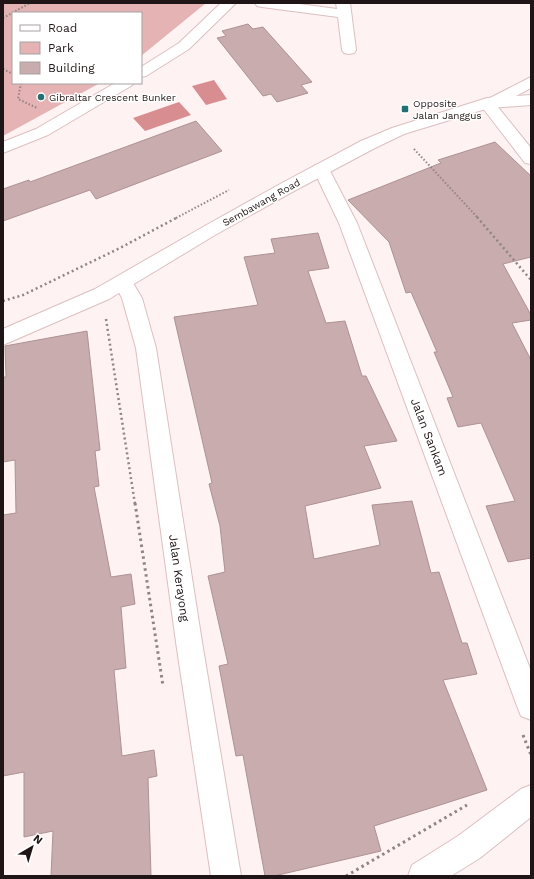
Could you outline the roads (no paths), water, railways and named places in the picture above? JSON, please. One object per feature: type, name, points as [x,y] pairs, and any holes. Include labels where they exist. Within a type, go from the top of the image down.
[{"type":"street","points":[[142,72],[184,46],[229,3]]},
{"type":"street","points":[[262,3],[343,9],[349,50]]},
{"type":"street","points":[[531,82],[490,103],[531,159]]},
{"type":"street","points":[[3,148],[42,132],[124,84]]},
{"type":"street","name":"Sembawang Road","points":[[3,337],[102,294],[209,231],[321,169],[398,131],[490,103],[531,100]]},
{"type":"street","name":"Jalan Sankam","points":[[321,169],[348,223],[531,706]]},
{"type":"street","name":"Jalan Kerayong","points":[[123,283],[132,298],[146,348],[189,642],[226,876]]},
{"type":"street","points":[[423,876],[469,847],[531,799]]},
{"type":"place","name":"Gibraltar Crescent Bunker","points":[[41,97]]},
{"type":"place","name":"Opposite Jalan Janggus","points":[[405,109]]}]
